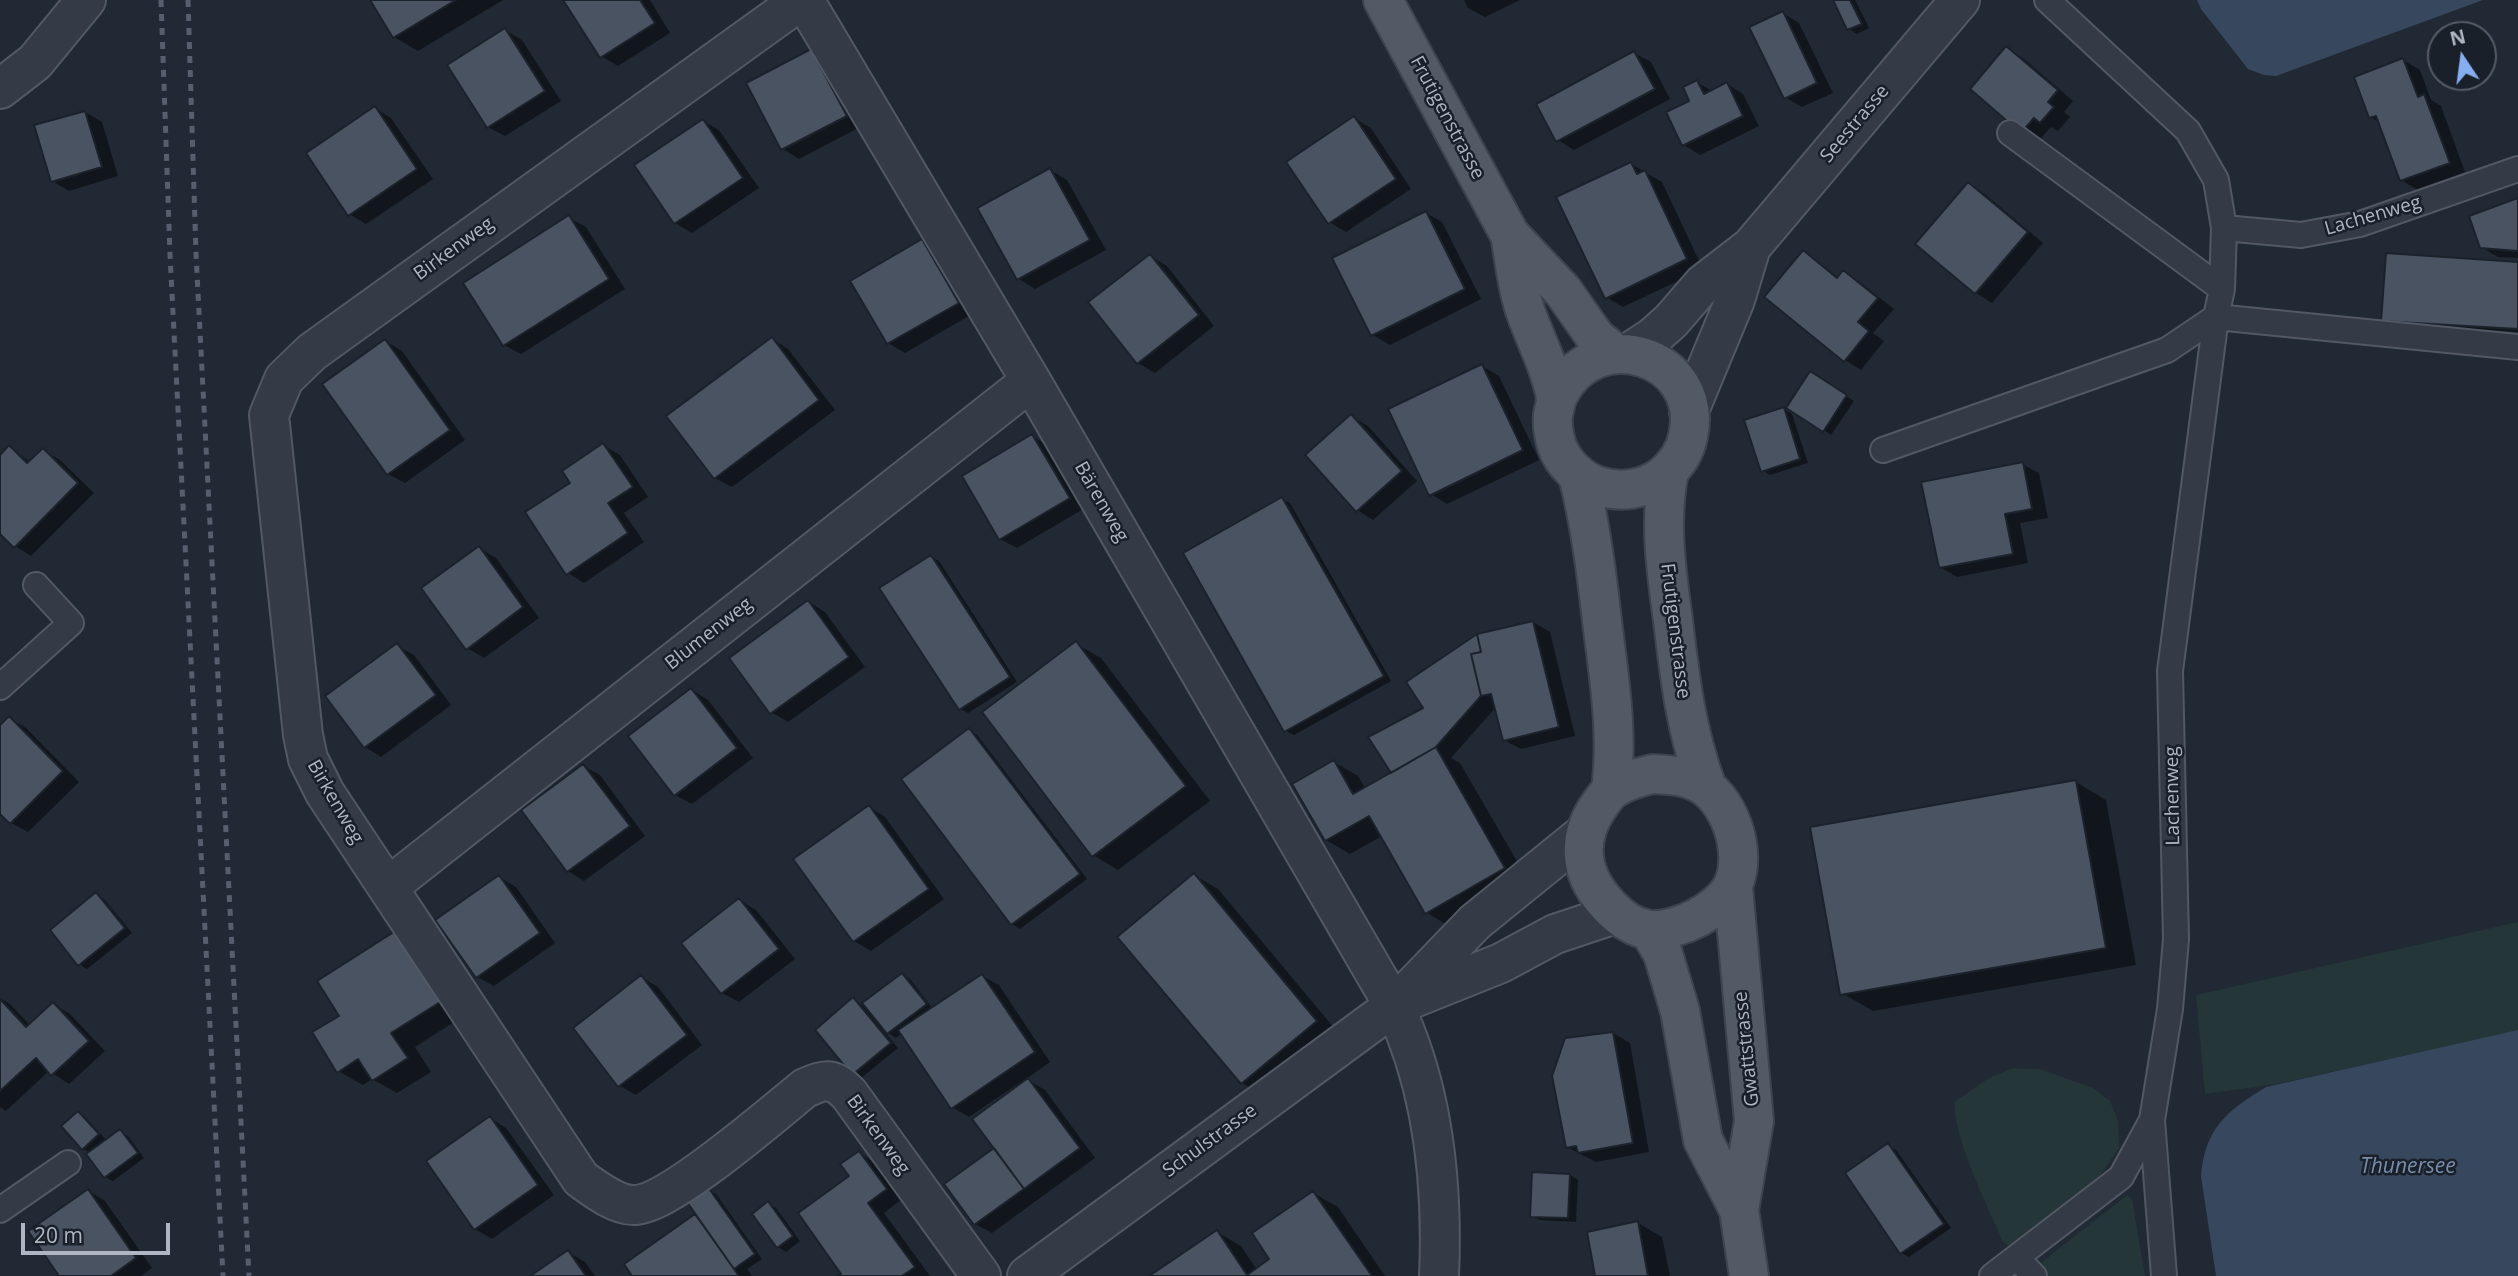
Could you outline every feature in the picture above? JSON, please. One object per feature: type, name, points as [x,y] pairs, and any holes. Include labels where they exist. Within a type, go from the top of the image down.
[{"type":"main road","name":"Frutigenstrasse","points":[[1383,0],[1510,235],[1563,290],[1596,338],[1621,354]]},
{"type":"main road","name":"Frutigenstrasse","points":[[1510,235],[1525,310],[1556,400]]},
{"type":"main road","points":[[1621,354],[1656,362],[1668,372],[1682,390],[1689,411],[1689,433],[1676,464],[1654,483],[1635,489],[1615,490],[1595,485],[1578,475],[1566,463],[1558,449],[1553,416],[1556,400],[1569,377],[1579,368],[1603,356],[1621,354]]},
{"type":"main road","name":"Frutigenstrasse","points":[[1669,471],[1663,524],[1668,583],[1685,716],[1707,788]]},
{"type":"main road","points":[[1578,475],[1591,532],[1616,746],[1611,790],[1590,821],[1583,841],[1583,863],[1588,878],[1596,893],[1632,922],[1674,927],[1693,920],[1721,901],[1733,887],[1737,872],[1735,836],[1725,809],[1707,788],[1681,776],[1653,774],[1628,781],[1611,790]]},
{"type":"main road","name":"Gwattstrasse","points":[[1733,887],[1754,1121],[1739,1210],[1749,1276]]},
{"type":"main road","name":"Gwattstrasse","points":[[1632,922],[1663,954],[1677,1000],[1703,1140],[1739,1210]]},
{"type":"street","points":[[0,89],[35,62],[86,0]]},
{"type":"street","name":"Bärenweg","points":[[802,0],[1031,381],[1394,1006],[1415,1054],[1435,1142],[1441,1226],[1439,1276]]},
{"type":"street","name":"Birkenweg","points":[[802,0],[312,352],[284,380],[268,415],[303,735],[308,759],[326,793],[582,1179],[604,1195],[634,1205],[663,1197],[694,1176],[805,1088],[822,1081],[837,1082],[849,1094],[981,1276]]},
{"type":"street","name":"Seestrasse","points":[[1621,354],[1653,337],[1671,321],[1703,284],[1751,247],[1960,0]]},
{"type":"street","name":"Seestrasse","points":[[1689,411],[1735,300],[1751,247]]},
{"type":"street","name":"Blumenweg","points":[[388,887],[1031,381]]},
{"type":"street","name":"Schulstrasse","points":[[1027,1276],[1394,1006],[1475,922],[1586,832]]},
{"type":"street","name":"Schulstrasse","points":[[1394,1006],[1501,963],[1555,934],[1632,922]]},
{"type":"lane","name":"Lachenweg","points":[[2047,0],[2188,131],[2216,180],[2224,228],[2222,289],[2216,317],[2171,671],[2176,939],[2171,1009],[2152,1120],[2164,1276]]},
{"type":"lane","points":[[2010,133],[2222,289]]},
{"type":"lane","name":"Lachenweg","points":[[2224,228],[2301,235],[2360,224],[2518,169]]},
{"type":"lane","points":[[1883,450],[2167,350],[2216,317],[2518,347]]},
{"type":"lane","points":[[0,687],[71,623],[36,585]]},
{"type":"lane","points":[[1992,1276],[2025,1267],[2121,1177],[2152,1120]]},
{"type":"lane","points":[[0,1210],[68,1163]]},
{"type":"shaded area","points":[[2518,922],[2518,1031],[2276,1084],[2205,1094],[2196,995]]},
{"type":"shaded area","points":[[2013,1068],[2040,1069],[2093,1088],[2110,1101],[2118,1121],[2119,1148],[2094,1184],[2017,1244],[2007,1245],[2002,1240],[1965,1153],[1954,1102],[1989,1078]]},
{"type":"shaded area","points":[[2127,1195],[2132,1199],[2145,1276],[2048,1276],[2037,1266]]},
{"type":"water","points":[[2197,0],[2483,0],[2276,76],[2248,69],[2201,9]]},
{"type":"water","name":"Thunersee","points":[[2518,1030],[2518,1276],[2216,1276],[2201,1176],[2203,1159],[2207,1145],[2220,1122],[2240,1104],[2266,1087]]},
{"type":"building","points":[[370,0],[456,0],[393,38]]},
{"type":"building","points":[[563,0],[640,0],[655,23],[600,58]]},
{"type":"building","points":[[1833,0],[1850,0],[1862,24],[1847,30]]},
{"type":"building","points":[[1783,11],[1817,83],[1784,99],[1749,27]]},
{"type":"building","points":[[505,28],[545,91],[487,128],[447,65]]},
{"type":"building","points":[[2006,46],[2058,90],[2048,102],[2054,107],[2040,123],[2034,118],[2021,133],[1970,89]]},
{"type":"building","points":[[811,49],[847,116],[781,150],[746,83]]},
{"type":"building","points":[[1634,51],[1655,89],[1556,142],[1536,104]]},
{"type":"building","points":[[2403,58],[2418,97],[2424,94],[2450,163],[2400,181],[2376,116],[2369,118],[2354,77]]},
{"type":"building","points":[[1697,80],[1704,94],[1727,82],[1743,116],[1682,146],[1666,112],[1689,101],[1683,87]]},
{"type":"building","points":[[375,106],[417,169],[348,216],[306,153]]},
{"type":"building","points":[[85,111],[102,167],[51,182],[34,125]]},
{"type":"building","points":[[1354,116],[1396,179],[1328,224],[1286,162]]},
{"type":"building","points":[[703,119],[743,178],[674,224],[634,165]]},
{"type":"building","points":[[1631,162],[1637,174],[1645,170],[1687,259],[1605,299],[1556,197]]},
{"type":"building","points":[[1050,168],[1090,240],[1017,280],[977,208]]},
{"type":"building","points":[[1968,182],[2028,232],[1975,294],[1915,244]]},
{"type":"building","points":[[2518,198],[2518,251],[2480,248],[2469,216]]},
{"type":"building","points":[[1426,211],[1465,289],[1371,336],[1332,258]]},
{"type":"building","points":[[569,215],[609,279],[503,346],[463,283]]},
{"type":"building","points":[[922,239],[959,303],[887,344],[850,281]]},
{"type":"building","points":[[1803,250],[1837,278],[1843,270],[1878,298],[1858,322],[1869,331],[1844,362],[1764,297]]},
{"type":"building","points":[[2386,253],[2518,262],[2518,329],[2381,321]]},
{"type":"building","points":[[1150,254],[1199,315],[1137,364],[1088,302]]},
{"type":"building","points":[[772,337],[819,400],[714,479],[666,416]]},
{"type":"building","points":[[385,339],[450,430],[387,475],[322,384]]},
{"type":"building","points":[[1482,364],[1523,450],[1429,496],[1388,409]]},
{"type":"building","points":[[1810,371],[1847,395],[1823,432],[1786,408]]},
{"type":"building","points":[[1784,407],[1800,459],[1761,472],[1744,420]]},
{"type":"building","points":[[1351,414],[1402,471],[1356,512],[1305,455]]},
{"type":"building","points":[[1032,434],[1070,498],[999,540],[962,476]]},
{"type":"building","points":[[603,443],[633,487],[608,503],[628,533],[566,575],[525,512],[570,483],[562,471]]},
{"type":"building","points":[[9,445],[27,463],[43,448],[78,483],[14,548],[0,534],[0,455]]},
{"type":"building","points":[[2023,462],[2032,509],[2005,514],[2013,554],[1939,568],[1921,482]]},
{"type":"building","points":[[1282,497],[1384,676],[1284,732],[1183,553]]},
{"type":"building","points":[[479,546],[523,607],[466,650],[421,588]]},
{"type":"building","points":[[931,555],[1010,677],[959,710],[879,588]]},
{"type":"building","points":[[808,600],[849,657],[770,714],[729,658]]},
{"type":"building","points":[[1533,621],[1559,727],[1503,741],[1491,694],[1481,696],[1471,654],[1481,652],[1477,634]]},
{"type":"building","points":[[1477,634],[1481,652],[1471,654],[1481,696],[1436,747],[1391,773],[1368,737],[1423,708],[1406,682]]},
{"type":"building","points":[[1076,641],[1186,786],[1092,857],[982,712]]},
{"type":"building","points":[[397,643],[436,695],[364,748],[325,696]]},
{"type":"building","points":[[691,688],[737,748],[674,796],[628,736]]},
{"type":"building","points":[[9,716],[63,771],[10,824],[0,814],[0,725]]},
{"type":"building","points":[[969,728],[1080,874],[1011,925],[901,779]]},
{"type":"building","points":[[1436,747],[1505,868],[1425,914],[1369,816],[1325,841],[1292,784],[1334,760],[1353,794]]},
{"type":"building","points":[[583,764],[630,826],[567,872],[521,810]]},
{"type":"building","points":[[2076,780],[2106,948],[1840,995],[1810,827]]},
{"type":"building","points":[[869,805],[929,889],[853,942],[793,859]]},
{"type":"building","points":[[1194,873],[1317,1021],[1241,1084],[1117,937]]},
{"type":"building","points":[[499,875],[540,933],[476,978],[435,920]]},
{"type":"building","points":[[96,892],[125,928],[78,966],[50,930]]},
{"type":"building","points":[[739,898],[779,949],[721,994],[681,943]]},
{"type":"building","points":[[400,928],[445,999],[391,1033],[408,1058],[372,1081],[358,1059],[337,1073],[312,1032],[339,1016],[317,981]]},
{"type":"building","points":[[902,973],[927,1004],[887,1034],[862,1003]]},
{"type":"building","points":[[982,974],[1035,1052],[951,1109],[898,1030]]},
{"type":"building","points":[[641,975],[687,1035],[618,1087],[573,1028]]},
{"type":"building","points":[[853,997],[891,1043],[852,1075],[815,1030]]},
{"type":"building","points":[[0,999],[26,1027],[53,1002],[89,1041],[51,1076],[36,1058],[0,1091]]},
{"type":"building","points":[[1613,1032],[1633,1143],[1578,1153],[1576,1146],[1566,1148],[1552,1076],[1565,1038]]},
{"type":"building","points":[[1028,1078],[1080,1148],[1024,1189],[972,1119]]},
{"type":"building","points":[[78,1111],[99,1134],[82,1150],[61,1126]]},
{"type":"building","points":[[490,1116],[538,1185],[474,1230],[426,1161]]},
{"type":"building","points":[[120,1129],[138,1153],[104,1178],[86,1154]]},
{"type":"building","points":[[1888,1143],[1944,1224],[1900,1254],[1845,1173]]},
{"type":"building","points":[[994,1148],[1024,1189],[974,1225],[944,1184]]},
{"type":"building","points":[[859,1151],[887,1189],[868,1203],[915,1267],[902,1276],[837,1276],[841,1274],[798,1213],[849,1176],[840,1164]]},
{"type":"building","points":[[1532,1172],[1570,1174],[1568,1218],[1530,1217]]},
{"type":"building","points":[[708,1187],[755,1254],[734,1269],[687,1202]]},
{"type":"building","points":[[88,1189],[136,1258],[111,1276],[59,1276],[28,1231]]},
{"type":"building","points":[[1313,1191],[1372,1276],[1149,1276],[1217,1230],[1247,1275],[1269,1259],[1252,1233]]},
{"type":"building","points":[[768,1201],[793,1236],[777,1248],[752,1214]]},
{"type":"building","points":[[695,1214],[739,1276],[632,1276],[624,1264]]},
{"type":"building","points":[[1638,1221],[1648,1276],[1595,1276],[1587,1232]]},
{"type":"building","points":[[568,1250],[586,1276],[530,1276]]},
{"type":"railway","points":[[161,0],[170,255],[223,1276]]},
{"type":"railway","points":[[188,0],[196,254],[249,1276]]}]
